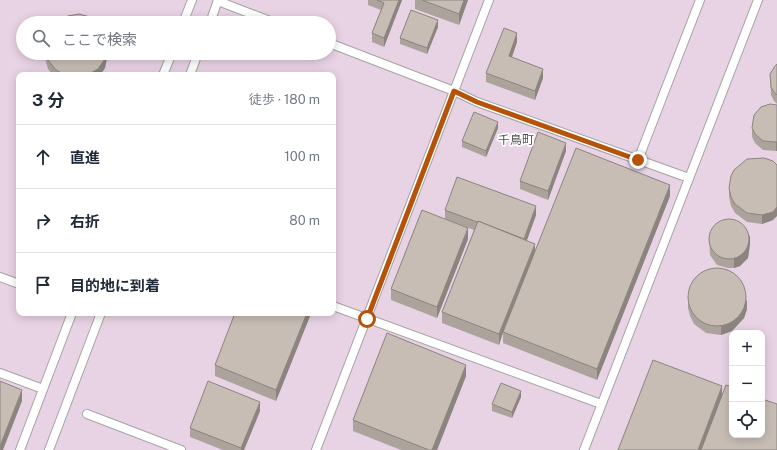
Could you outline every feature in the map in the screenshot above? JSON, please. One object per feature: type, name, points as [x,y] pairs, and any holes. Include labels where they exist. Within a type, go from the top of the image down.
[{"type":"lane","points":[[186,16],[192,0]]},
{"type":"lane","points":[[316,450],[489,0]]},
{"type":"lane","points":[[638,160],[700,0]]},
{"type":"lane","points":[[584,450],[758,0]]},
{"type":"lane","points":[[213,16],[218,1],[257,16]]},
{"type":"lane","points":[[336,46],[454,91],[477,102],[689,178]]},
{"type":"lane","points":[[165,72],[169,60]]},
{"type":"lane","points":[[191,72],[195,60]]},
{"type":"lane","points":[[0,277],[16,283]]},
{"type":"lane","points":[[336,307],[601,404]]},
{"type":"lane","points":[[20,450],[71,316]]},
{"type":"lane","points":[[49,450],[100,316]]},
{"type":"lane","points":[[0,373],[43,389]]},
{"type":"lane","points":[[87,414],[158,446],[181,450]]},
{"type":"shaded area","points":[[0,0],[777,0],[777,450],[0,450]]},
{"type":"building","points":[[377,0],[399,0],[384,38],[372,33],[384,3]]},
{"type":"building","points":[[422,0],[464,0],[459,14]]},
{"type":"building","points":[[411,10],[438,20],[427,48],[400,38]]},
{"type":"building","points":[[79,14],[86,16],[68,16]]},
{"type":"building","points":[[504,28],[517,33],[509,56],[543,69],[535,91],[486,73]]},
{"type":"building","points":[[48,60],[104,60],[98,69],[92,72],[60,72]]},
{"type":"building","points":[[777,64],[777,95],[771,87],[770,74]]},
{"type":"building","points":[[770,104],[777,105],[777,142],[763,141],[755,134],[752,128],[754,115],[761,107]]},
{"type":"building","points":[[474,112],[498,122],[486,151],[462,141]]},
{"type":"building","points":[[538,132],[566,143],[548,191],[520,181]]},
{"type":"building","points":[[576,148],[670,185],[597,369],[503,332]]},
{"type":"building","points":[[764,158],[773,161],[777,165],[777,207],[773,212],[762,215],[747,213],[735,204],[731,197],[729,188],[731,176],[734,170],[747,159]]},
{"type":"building","points":[[457,177],[536,206],[524,239],[445,210]]},
{"type":"building","points":[[422,210],[468,228],[437,307],[391,289]]},
{"type":"building","points":[[733,219],[740,222],[746,228],[749,239],[748,247],[740,256],[733,259],[725,259],[718,256],[710,247],[709,235],[712,228],[721,220]]},
{"type":"building","points":[[478,221],[535,244],[499,334],[442,312]]},
{"type":"building","points":[[717,268],[733,273],[741,281],[746,297],[741,313],[733,321],[717,326],[701,321],[693,313],[688,297],[693,281],[701,273]]},
{"type":"building","points":[[234,316],[306,316],[276,390],[215,365]]},
{"type":"building","points":[[387,333],[466,365],[432,450],[353,420]]},
{"type":"building","points":[[653,360],[722,386],[698,450],[618,450]]},
{"type":"building","points":[[0,381],[22,390],[0,446]]},
{"type":"building","points":[[208,381],[260,402],[241,448],[190,428]]},
{"type":"building","points":[[501,383],[521,391],[512,412],[492,404]]},
{"type":"building","points":[[726,385],[729,386],[729,438],[765,438],[765,400],[777,404],[777,450],[701,450]]},
{"type":"district","name":"千鳥町","points":[[516,140]]},
{"type":"route","points":[[367,319],[454,91],[477,102],[638,160]]}]
